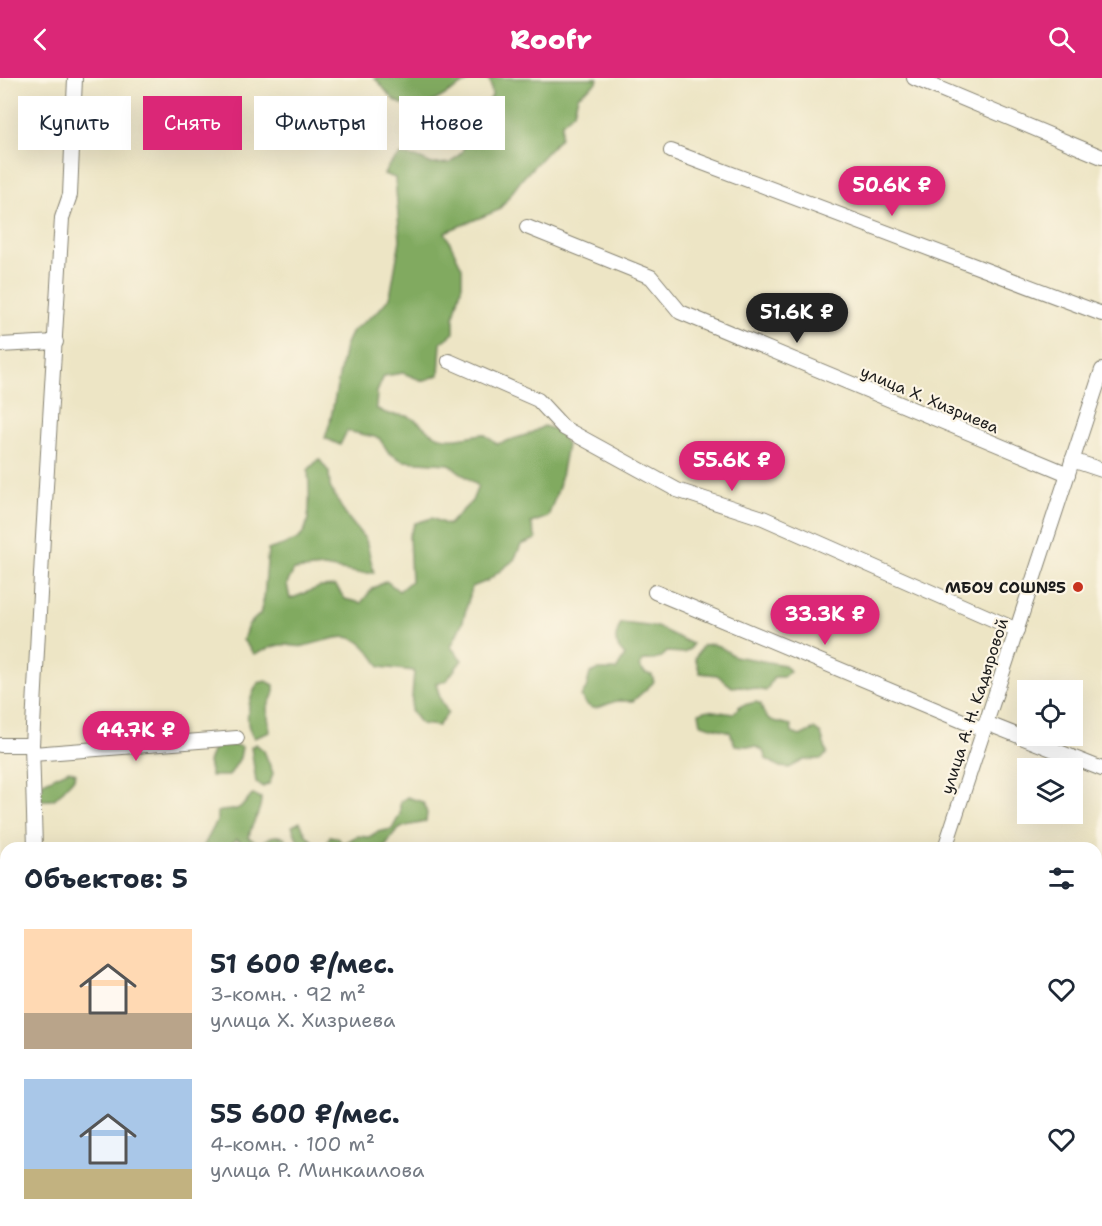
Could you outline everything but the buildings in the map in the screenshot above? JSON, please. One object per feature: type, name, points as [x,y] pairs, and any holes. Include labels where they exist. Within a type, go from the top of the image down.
[{"type":"street","points":[[35,842],[33,749],[43,537],[62,219],[70,195],[75,78]]},
{"type":"street","points":[[914,78],[1102,157]]},
{"type":"street","points":[[671,151],[1102,314]]},
{"type":"street","name":"улица Х. Хизриева","points":[[527,227],[651,277],[680,312],[1068,474]]},
{"type":"street","points":[[0,345],[56,342]]},
{"type":"street","points":[[448,361],[538,400],[564,428],[677,490],[763,518],[1017,630]]},
{"type":"street","name":"улица А. Н. Кадыровой","points":[[947,842],[1102,370]]},
{"type":"street","points":[[1072,460],[1102,470]]},
{"type":"street","points":[[655,592],[985,726],[1102,769]]},
{"type":"street","points":[[0,746],[33,749],[237,738]]},
{"type":"green space","points":[[374,78],[598,78],[597,82],[578,96],[574,112],[562,123],[560,138],[522,179],[499,210],[445,232],[462,268],[462,285],[454,316],[454,333],[441,343],[439,375],[423,381],[403,373],[384,376],[377,392],[376,408],[389,414],[411,417],[439,437],[452,438],[484,434],[497,444],[529,434],[544,426],[560,431],[567,445],[559,487],[548,517],[531,523],[536,539],[521,545],[514,560],[487,581],[472,587],[463,621],[451,647],[462,660],[446,681],[436,683],[440,698],[448,713],[438,726],[421,724],[411,711],[414,671],[380,667],[363,645],[355,640],[347,637],[301,646],[278,645],[254,654],[243,640],[248,625],[260,614],[264,598],[268,550],[297,540],[303,533],[309,506],[308,470],[319,459],[329,472],[330,487],[345,514],[366,540],[374,573],[358,573],[324,567],[294,570],[287,584],[290,599],[320,587],[336,586],[345,599],[361,603],[372,589],[386,581],[399,591],[411,581],[409,536],[415,523],[432,518],[448,525],[472,501],[478,486],[449,464],[403,461],[389,453],[379,438],[347,431],[340,445],[325,438],[345,346],[352,331],[378,311],[390,297],[400,240],[395,178],[384,174],[389,165],[400,155],[416,157],[432,164],[450,163],[463,150],[505,150],[505,96],[492,96],[490,80],[472,80],[443,96],[399,96],[399,102]]},
{"type":"green space","points":[[621,623],[657,627],[692,644],[691,648],[684,653],[667,652],[657,659],[644,660],[639,667],[645,673],[652,675],[654,682],[633,701],[617,701],[593,708],[585,703],[581,696],[586,689],[590,673],[598,670],[616,670],[625,655],[618,648],[616,641]]},
{"type":"green space","points":[[703,645],[719,646],[734,656],[785,665],[790,671],[783,677],[774,677],[766,691],[740,686],[732,687],[717,675],[700,673],[695,658]]},
{"type":"green space","points":[[266,681],[274,685],[274,693],[267,708],[270,732],[254,738],[248,725],[248,710],[258,683]]},
{"type":"green space","points":[[756,702],[761,704],[768,718],[791,725],[792,733],[800,736],[814,729],[821,734],[827,753],[822,759],[804,760],[789,768],[780,767],[766,759],[763,751],[756,747],[735,745],[730,732],[701,724],[699,713],[708,710],[733,714],[740,706]]},
{"type":"green space","points":[[256,744],[264,751],[273,773],[270,783],[263,787],[256,782],[251,747]]},
{"type":"green space","points":[[214,746],[242,747],[240,758],[229,776],[211,776],[208,762]]},
{"type":"green space","points":[[69,770],[76,773],[75,776],[59,795],[52,800],[39,800],[37,792],[41,783]]},
{"type":"green space","points":[[253,794],[261,798],[249,838],[256,842],[241,842],[236,839],[234,842],[206,842],[217,821],[217,812],[239,808]]},
{"type":"green space","points":[[407,797],[423,802],[427,813],[426,821],[398,830],[388,842],[346,842],[357,836],[369,837],[377,832],[392,829],[400,814],[400,802]]},
{"type":"green space","points":[[300,822],[307,836],[314,842],[298,842],[292,826]]},
{"type":"green space","points":[[330,836],[338,838],[341,842],[328,842]]},
{"type":"green space","points":[[272,837],[285,838],[287,842],[263,842]]},
{"type":"place","name":"МБОУ СОШ№5","points":[[1078,587]]}]
